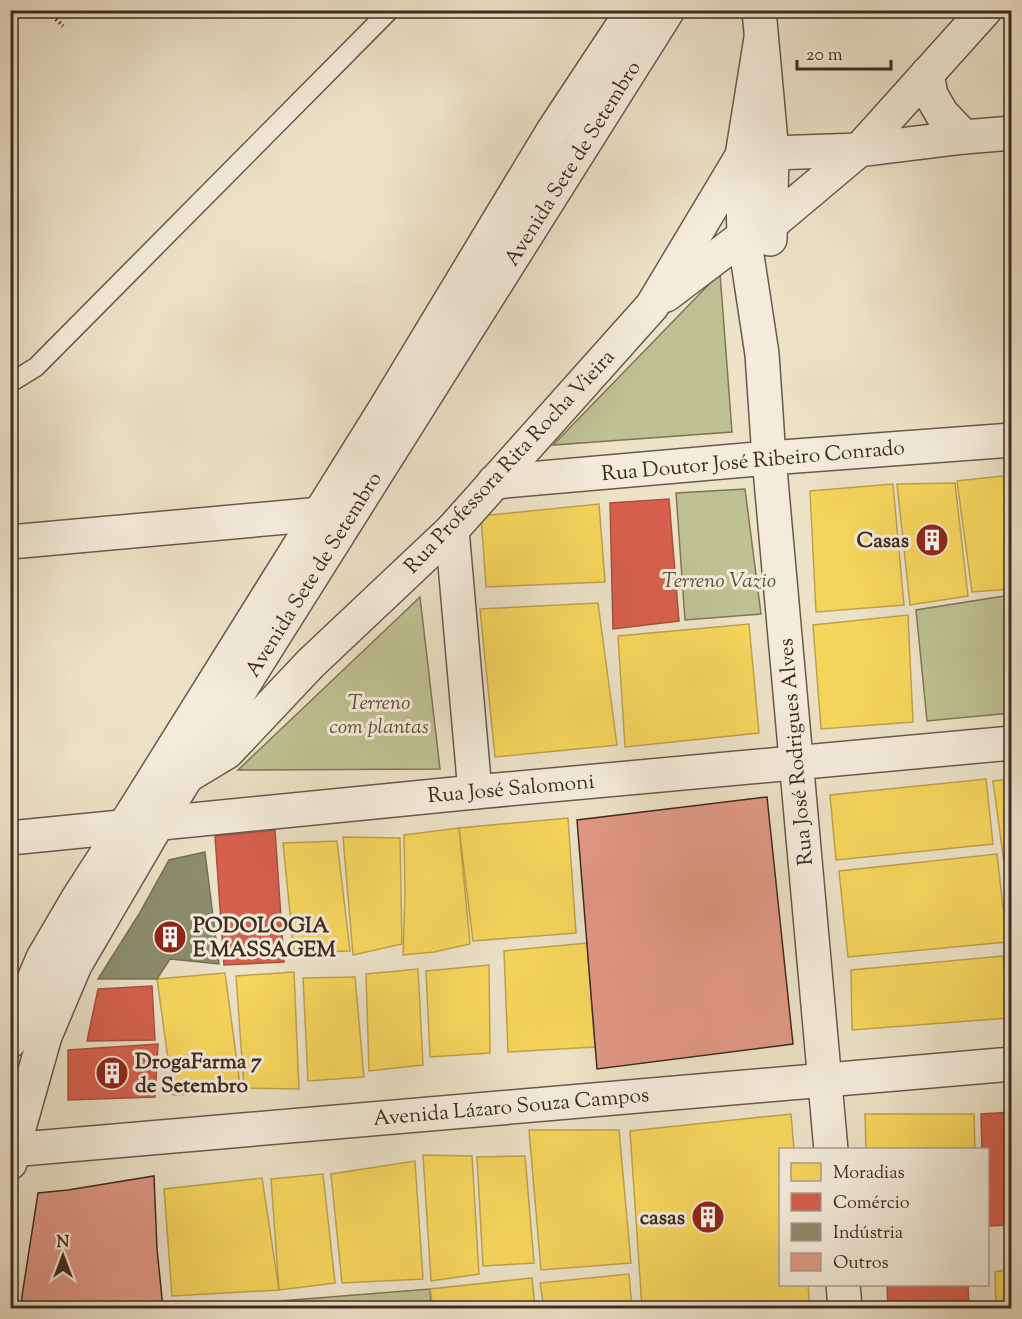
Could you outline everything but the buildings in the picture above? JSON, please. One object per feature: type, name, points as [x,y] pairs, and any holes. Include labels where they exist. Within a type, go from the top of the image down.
[{"type":"street","name":"Avenida Sete de Setembro","points":[[11,1154],[45,1036],[75,965],[187,776],[238,668],[320,513],[553,130],[633,10]]},
{"type":"street","name":"Avenida Sete de Setembro","points":[[10,1041],[43,958],[77,900],[124,827],[353,511],[668,10]]},
{"type":"street","name":"Rua Professora Rita Rocha Vieira","points":[[652,306],[757,230],[859,150],[985,10]]},
{"type":"street","name":"Rua José Rodrigues Alves","points":[[760,24],[757,230],[762,354],[769,458],[831,1148]]},
{"type":"street","points":[[927,74],[931,95],[942,114],[964,137]]},
{"type":"street","points":[[758,155],[859,150],[1011,133]]},
{"type":"street","name":"Rua Professora Rita Rocha Vieira","points":[[187,776],[227,752],[310,663],[452,530],[652,306],[758,155]]},
{"type":"street","name":"Rua Doutor José Ribeiro Conrado","points":[[494,482],[1011,440]]},
{"type":"street","points":[[10,542],[353,511]]},
{"type":"street","points":[[452,530],[475,792]]},
{"type":"street","points":[[238,668],[310,663]]},
{"type":"street","name":"Rua José Salomoni","points":[[10,838],[475,792],[1011,743]]},
{"type":"street","name":"Avenida Lázaro Souza Campos","points":[[11,1154],[1011,1064]]},
{"type":"street","points":[[843,1286],[845,1308]]},
{"type":"lane","points":[[10,383],[36,367],[390,10]]},
{"type":"path","points":[[46,10],[63,26]]},
{"type":"green space","points":[[720,273],[732,432],[553,445]]},
{"type":"green space","name":"Terreno Vazio","points":[[745,489],[761,614],[685,620],[676,493]]},
{"type":"green space","points":[[1011,595],[1011,713],[927,721],[916,610]]},
{"type":"green space","name":"Terreno com plantas","points":[[420,597],[440,769],[238,770]]},
{"type":"green space","points":[[430,1289],[431,1308],[280,1308],[280,1301]]},
{"type":"place","name":"Casas","points":[[932,540]]},
{"type":"place","name":"PODOLOGIA E MASSAGEM","points":[[170,937]]},
{"type":"place","name":"DrogaFarma 7 de Setembro","points":[[112,1073]]},
{"type":"place","name":"casas","points":[[708,1217]]}]
